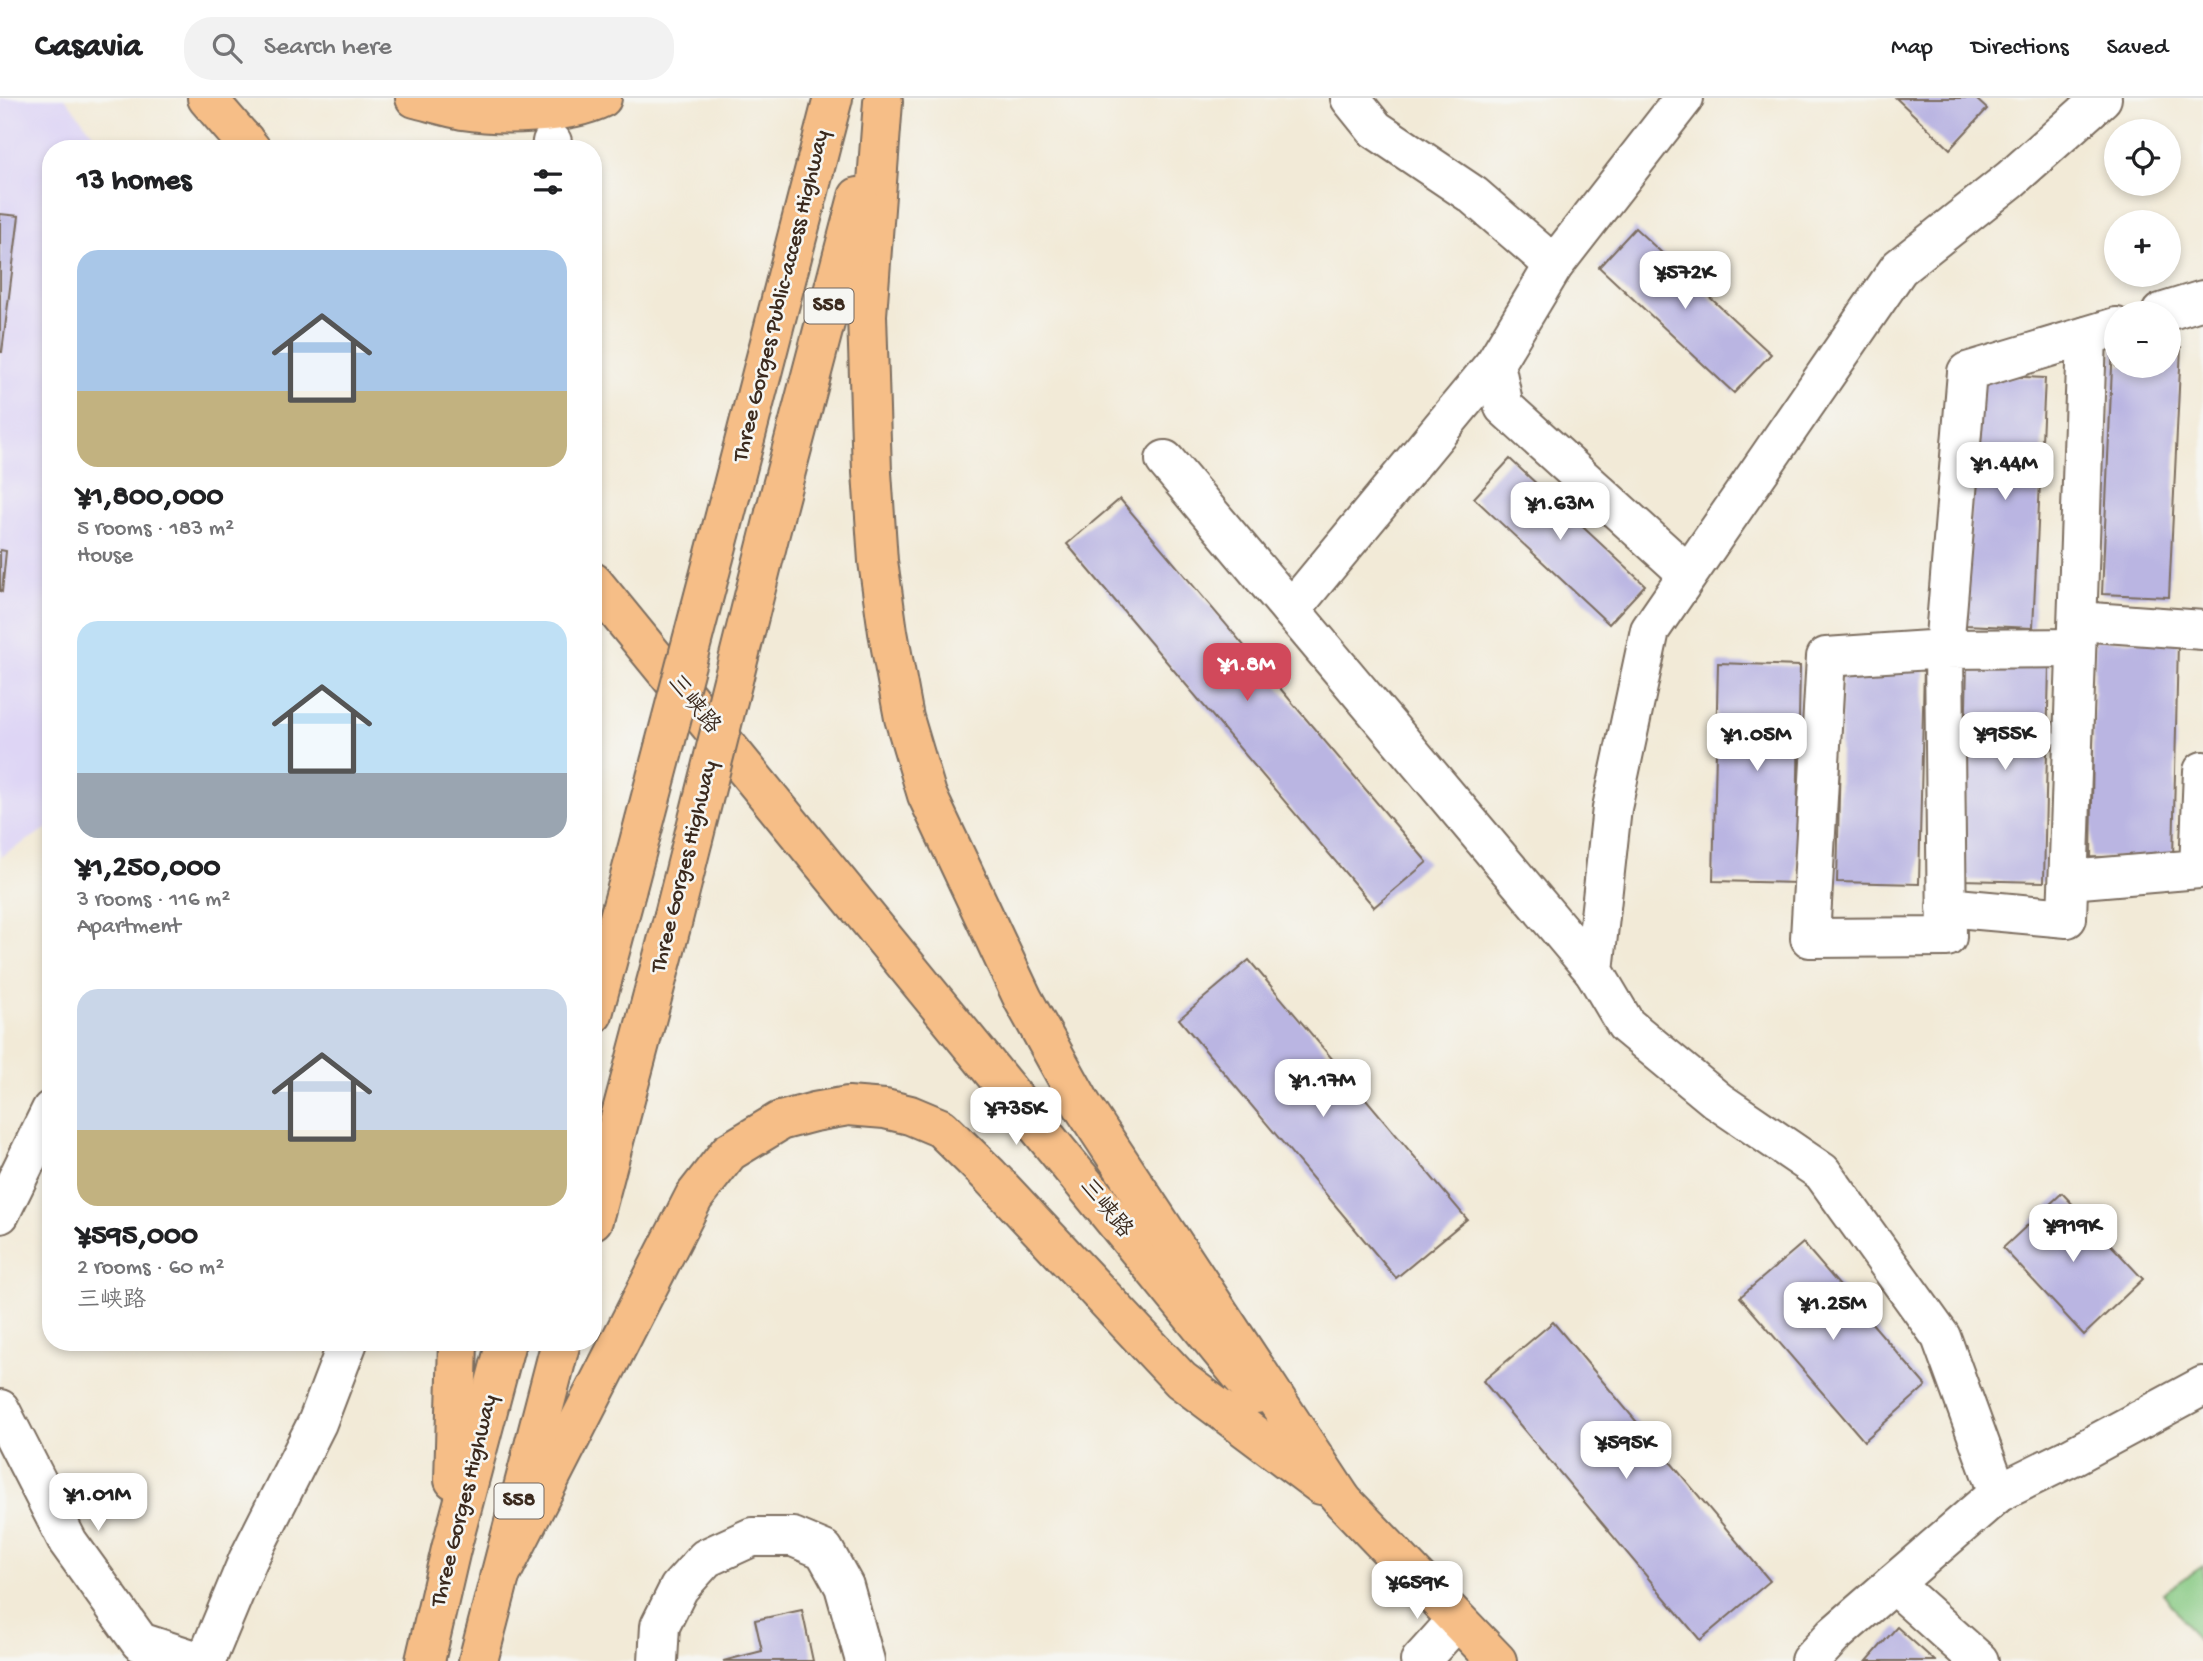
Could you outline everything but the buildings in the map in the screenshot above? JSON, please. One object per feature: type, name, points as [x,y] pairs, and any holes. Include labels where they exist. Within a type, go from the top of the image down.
[{"type":"main road","points":[[207,98],[242,140]]},
{"type":"main road","points":[[415,98],[463,110],[527,113],[590,104],[602,98]]},
{"type":"main road","name":"Three Gorges Public-access Highway","points":[[602,980],[832,98]]},
{"type":"main road","points":[[884,100],[867,315],[872,472],[878,561],[888,632],[904,718],[927,795],[1023,999],[1082,1105],[1343,1501]]},
{"type":"main road","name":"Three Gorges Public-access Highway","points":[[775,513],[884,100]]},
{"type":"main road","name":"Three Gorges Highway","points":[[602,1186],[673,919],[775,513]]},
{"type":"main road","name":"三峡路","points":[[602,593],[1343,1501],[1497,1661]]},
{"type":"main road","points":[[499,1578],[694,1197],[729,1152],[780,1121],[848,1106],[885,1109],[910,1115],[941,1128],[989,1174],[1181,1380],[1343,1501]]},
{"type":"main road","points":[[451,1549],[458,1351]]},
{"type":"main road","name":"Three Gorges Highway","points":[[425,1661],[451,1549],[504,1351]]},
{"type":"main road","name":"S58","points":[[478,1661],[559,1351]]},
{"type":"street","points":[[1350,98],[1375,129],[1473,195],[1554,265]]},
{"type":"street","points":[[1291,610],[1495,363],[1554,265],[1684,98]]},
{"type":"street","points":[[1594,971],[1612,808],[1650,629],[1899,268],[2011,179],[2102,98]]},
{"type":"street","points":[[2181,307],[2203,300]]},
{"type":"street","points":[[1946,907],[2067,918],[2077,635],[2101,332],[1967,372],[1944,649],[1946,907],[1947,937],[1810,938],[1826,657],[1944,649],[2077,635],[2203,630]]},
{"type":"street","points":[[1495,363],[1504,407],[1688,574]]},
{"type":"street","points":[[1165,460],[1594,971],[1626,1025],[1718,1101],[1822,1172],[1941,1337],[1998,1493]]},
{"type":"street","points":[[2068,880],[2199,869],[2203,771]]},
{"type":"street","points":[[0,1214],[42,1129]]},
{"type":"street","points":[[206,1661],[248,1560],[317,1423],[345,1351]]},
{"type":"street","points":[[1810,1661],[1834,1635],[1998,1493],[2203,1386]]},
{"type":"street","points":[[0,1409],[68,1542],[141,1642],[198,1661]]},
{"type":"street","points":[[658,1661],[660,1626],[679,1588],[706,1558],[752,1537],[793,1537],[824,1550],[844,1586],[865,1661]]},
{"type":"street","points":[[1893,1584],[1979,1661]]},
{"type":"street","points":[[1420,1661],[1457,1619]]},
{"type":"shaded area","points":[[0,98],[65,98],[96,140],[42,140],[42,831],[0,857]]},
{"type":"green space","points":[[2203,1566],[2203,1647],[2163,1593]]}]
